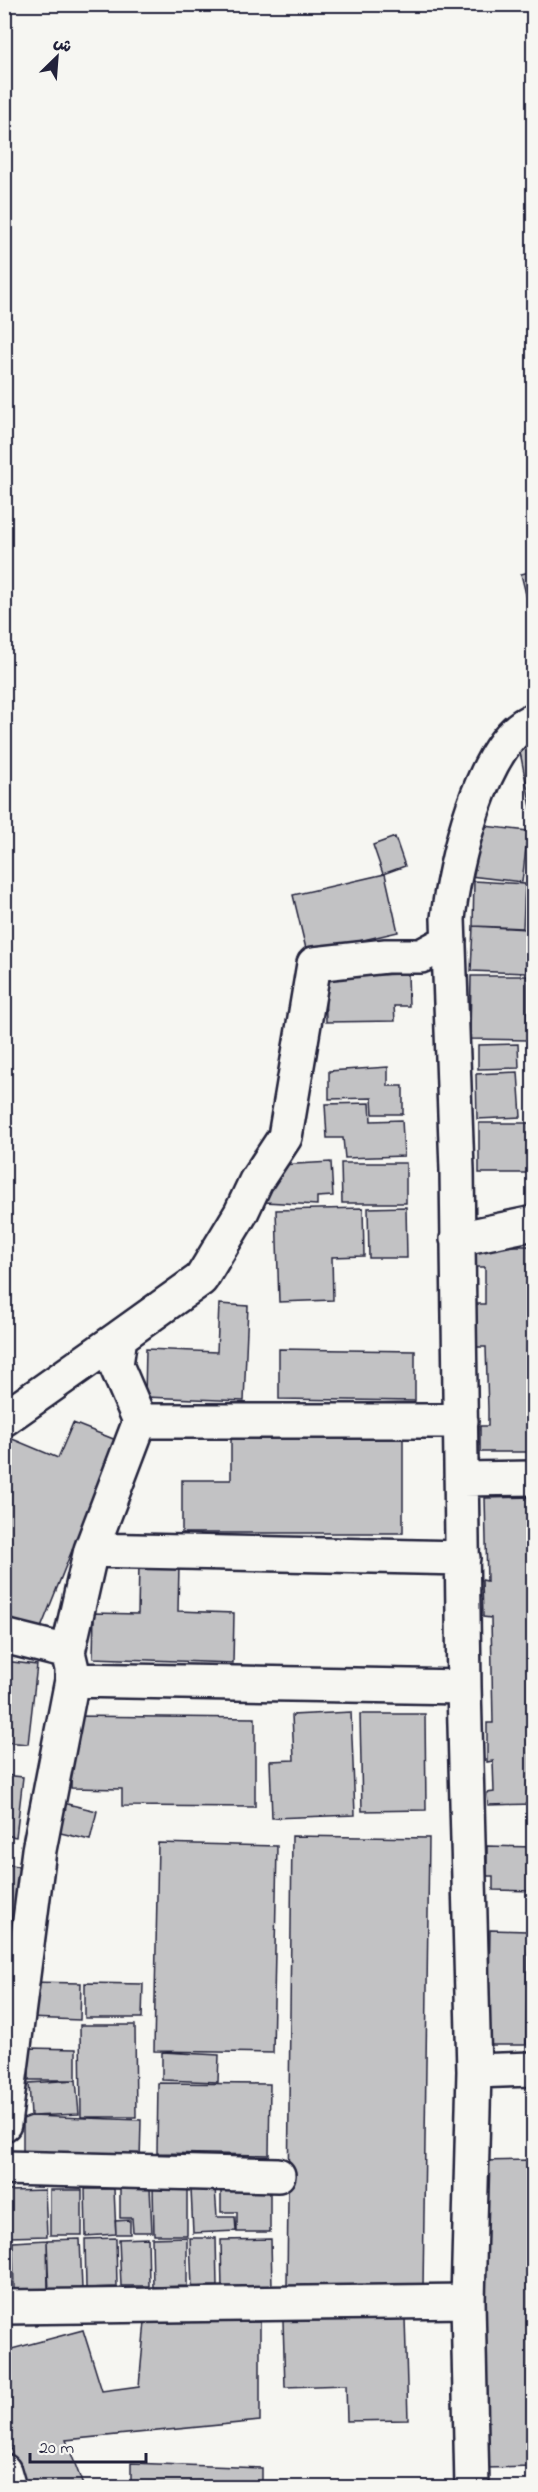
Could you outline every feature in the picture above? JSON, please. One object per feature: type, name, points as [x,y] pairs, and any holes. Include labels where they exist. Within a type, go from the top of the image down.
[{"type":"street","points":[[472,2487],[468,2301],[474,2072],[448,919],[451,892],[464,833],[483,780],[508,740],[528,721],[534,720]]},
{"type":"street","points":[[4,1419],[201,1279],[241,1213],[256,1181],[285,1137],[314,964],[386,956],[421,956],[449,940]]},
{"type":"street","points":[[457,1239],[534,1223]]},
{"type":"street","points":[[4,2124],[39,1850],[91,1550],[140,1421],[116,1365],[120,1337]]},
{"type":"street","points":[[140,1421],[461,1420]]},
{"type":"street","points":[[462,1479],[534,1478]]},
{"type":"street","points":[[91,1550],[463,1558]]},
{"type":"street","points":[[4,1636],[70,1666],[464,1687]]},
{"type":"street","points":[[474,2072],[534,2069]]},
{"type":"street","points":[[4,2168],[278,2175]]},
{"type":"street","points":[[4,2307],[468,2301]]},
{"type":"street","points":[[4,2470],[9,2487]]},
{"type":"building","points":[[534,571],[534,627],[521,574]]},
{"type":"building","points":[[534,739],[534,822],[518,742]]},
{"type":"building","points":[[476,825],[528,831],[522,882],[470,876]]},
{"type":"building","points":[[395,837],[405,866],[383,874],[373,845]]},
{"type":"building","points":[[385,874],[398,932],[307,953],[293,895]]},
{"type":"building","points":[[474,881],[525,884],[523,928],[473,926]]},
{"type":"building","points":[[473,926],[527,929],[526,973],[471,971]]},
{"type":"building","points":[[408,974],[409,1006],[394,1006],[395,1021],[326,1022],[325,976]]},
{"type":"building","points":[[471,976],[527,976],[527,1040],[470,1039]]},
{"type":"building","points":[[518,1044],[519,1068],[478,1069],[478,1045]]},
{"type":"building","points":[[388,1067],[388,1086],[403,1086],[403,1114],[373,1114],[372,1098],[329,1099],[329,1071]]},
{"type":"building","points":[[518,1072],[521,1117],[477,1119],[476,1074]]},
{"type":"building","points":[[370,1103],[371,1121],[402,1120],[404,1156],[345,1158],[343,1138],[327,1138],[325,1104]]},
{"type":"building","points":[[479,1123],[534,1123],[534,1173],[479,1173]]},
{"type":"building","points":[[331,1162],[333,1196],[317,1197],[317,1205],[265,1202],[279,1165]]},
{"type":"building","points":[[341,1163],[406,1163],[406,1203],[342,1203]]},
{"type":"building","points":[[406,1207],[407,1258],[369,1258],[368,1208]]},
{"type":"building","points":[[363,1208],[364,1256],[332,1257],[333,1300],[279,1302],[276,1210]]},
{"type":"building","points":[[476,1246],[534,1246],[534,1452],[480,1452],[480,1426],[488,1426],[488,1409],[486,1347],[477,1347],[476,1304],[485,1304],[485,1267],[476,1267]]},
{"type":"building","points":[[219,1304],[248,1306],[244,1401],[145,1397],[146,1349],[217,1352]]},
{"type":"building","points":[[279,1349],[415,1351],[415,1401],[279,1399]]},
{"type":"building","points":[[73,1423],[116,1440],[39,1633],[4,1619],[4,1452],[10,1438],[58,1458]]},
{"type":"building","points":[[231,1433],[403,1434],[403,1533],[182,1533],[182,1480],[231,1480]]},
{"type":"building","points":[[534,1497],[534,1804],[488,1805],[487,1793],[494,1792],[493,1761],[487,1762],[487,1723],[493,1723],[491,1618],[483,1617],[482,1580],[487,1581],[485,1498]]},
{"type":"building","points":[[139,1563],[179,1565],[178,1611],[234,1613],[233,1663],[93,1658],[94,1613],[138,1614]]},
{"type":"building","points":[[4,1661],[37,1665],[28,1744],[4,1742]]},
{"type":"building","points":[[351,1712],[355,1815],[272,1818],[270,1761],[294,1760],[292,1715]]},
{"type":"building","points":[[360,1714],[425,1714],[426,1810],[362,1811]]},
{"type":"building","points":[[71,1716],[255,1718],[255,1807],[122,1806],[122,1789],[71,1788]]},
{"type":"building","points":[[4,1775],[23,1777],[16,1837],[4,1835]]},
{"type":"building","points":[[55,1801],[97,1811],[90,1840],[48,1830]]},
{"type":"building","points":[[292,1836],[429,1838],[423,2289],[287,2286]]},
{"type":"building","points":[[158,1843],[277,1846],[273,2053],[154,2051]]},
{"type":"building","points":[[487,1846],[534,1847],[534,1891],[493,1890],[493,1876],[487,1876]]},
{"type":"building","points":[[4,1864],[32,1868],[22,1934],[4,1932]]},
{"type":"building","points":[[490,1930],[528,1931],[526,2045],[488,2045]]},
{"type":"building","points":[[4,1939],[18,1941],[14,1968],[4,1966]]},
{"type":"building","points":[[28,1982],[81,1983],[80,2020],[28,2018]]},
{"type":"building","points":[[85,1983],[143,1984],[142,2018],[85,2018]]},
{"type":"building","points":[[80,2025],[135,2025],[136,2117],[81,2117]]},
{"type":"building","points":[[29,2048],[76,2049],[76,2080],[29,2080]]},
{"type":"building","points":[[162,2052],[219,2055],[218,2082],[162,2080]]},
{"type":"building","points":[[76,2080],[79,2114],[31,2116],[29,2083]]},
{"type":"building","points":[[158,2083],[270,2084],[269,2155],[157,2153]]},
{"type":"building","points":[[31,2116],[141,2120],[140,2161],[23,2159],[23,2119]]},
{"type":"building","points":[[534,2160],[534,2467],[486,2468],[481,2161]]},
{"type":"building","points":[[150,2187],[152,2232],[133,2232],[132,2218],[120,2218],[120,2188]]},
{"type":"building","points":[[153,2187],[187,2187],[187,2235],[154,2235]]},
{"type":"building","points":[[215,2188],[217,2217],[235,2217],[236,2231],[193,2233],[191,2189]]},
{"type":"building","points":[[221,2188],[270,2188],[270,2232],[237,2232],[237,2212],[221,2212]]},
{"type":"building","points":[[85,2189],[114,2189],[116,2234],[86,2236]]},
{"type":"building","points":[[45,2190],[47,2236],[9,2237],[8,2191]]},
{"type":"building","points":[[50,2190],[82,2190],[82,2235],[50,2235]]},
{"type":"building","points":[[130,2220],[130,2234],[116,2234],[115,2221]]},
{"type":"building","points":[[187,2237],[187,2286],[153,2287],[152,2238]]},
{"type":"building","points":[[116,2238],[117,2287],[86,2288],[85,2239]]},
{"type":"building","points":[[148,2238],[149,2286],[121,2286],[119,2239]]},
{"type":"building","points":[[190,2238],[216,2238],[217,2286],[192,2287]]},
{"type":"building","points":[[80,2239],[82,2289],[48,2290],[47,2240]]},
{"type":"building","points":[[271,2239],[272,2288],[222,2289],[221,2240]]},
{"type":"building","points":[[47,2240],[49,2293],[14,2294],[13,2242]]},
{"type":"building","points":[[405,2318],[408,2420],[347,2421],[346,2385],[285,2387],[283,2321]]},
{"type":"building","points":[[145,2322],[260,2322],[260,2421],[66,2440],[84,2488],[22,2488],[4,2426],[4,2351],[83,2330],[102,2391],[139,2386]]},
{"type":"building","points":[[131,2463],[262,2468],[262,2488],[131,2488]]}]
